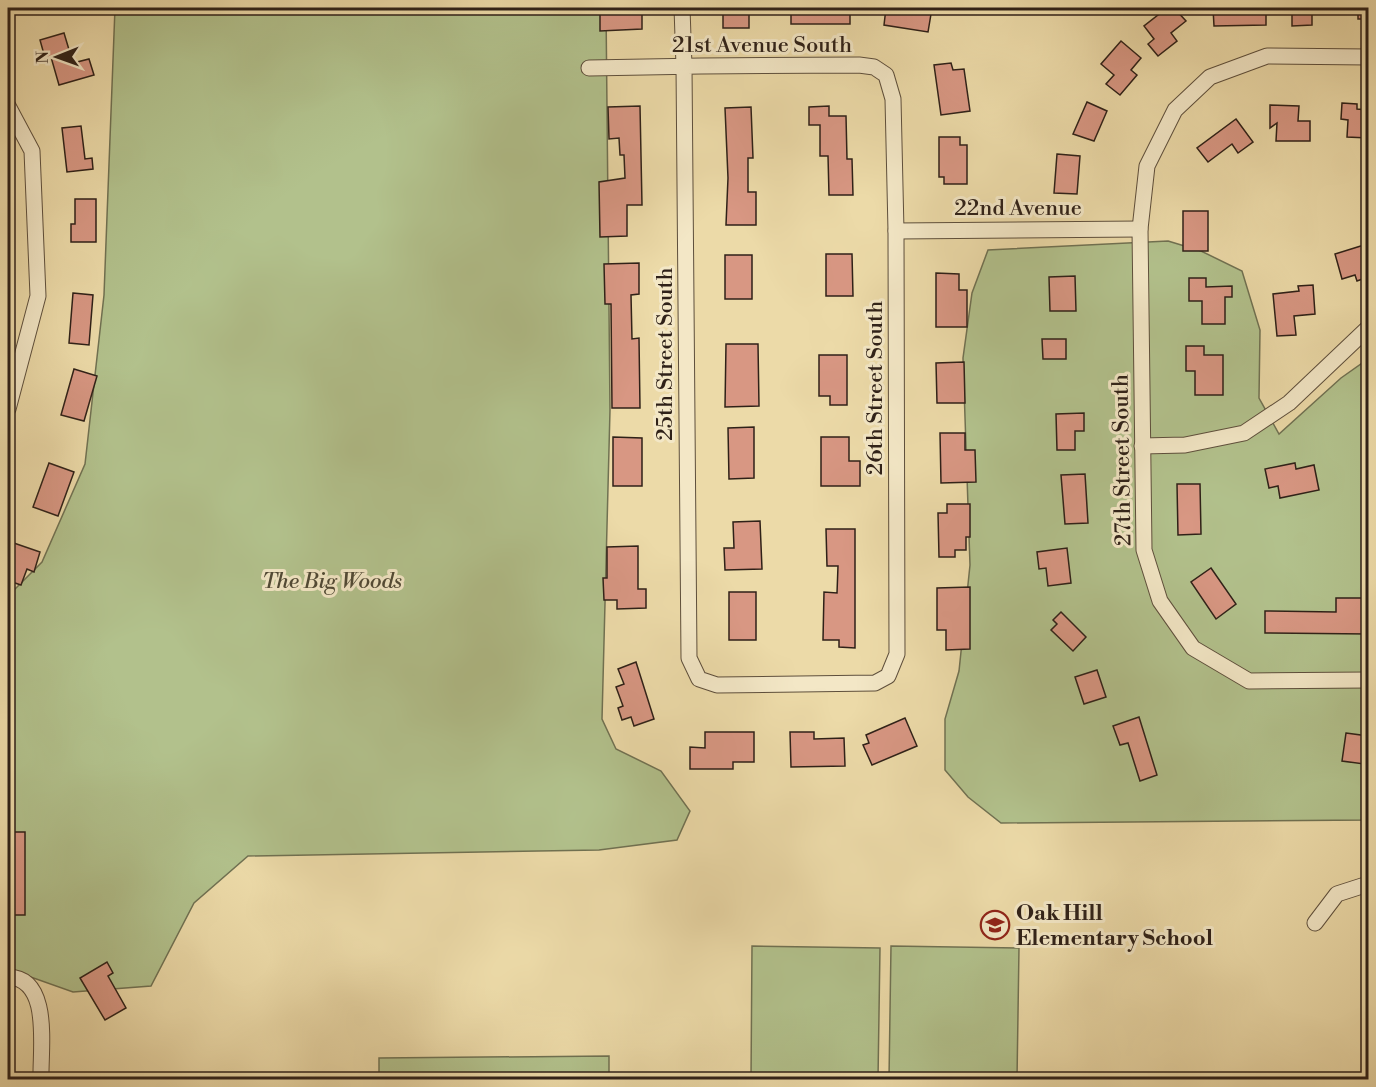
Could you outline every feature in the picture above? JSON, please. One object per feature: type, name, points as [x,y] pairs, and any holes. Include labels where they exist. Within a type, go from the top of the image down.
[{"type":"street","name":"25th Street South","points":[[682,8],[689,658],[699,679],[717,685],[874,683],[888,676],[897,654]]},
{"type":"street","points":[[1140,229],[1147,166],[1175,110],[1210,77],[1267,56],[1368,57]]},
{"type":"street","name":"21st Avenue South","points":[[588,68],[859,64],[874,67],[886,75],[893,99],[894,123]]},
{"type":"street","points":[[8,105],[32,151],[38,296],[8,409]]},
{"type":"street","name":"26th Street South","points":[[894,123],[897,654]]},
{"type":"street","name":"22nd Avenue","points":[[896,231],[1140,229]]},
{"type":"street","name":"27th Street South","points":[[1140,229],[1144,550],[1160,601],[1193,648],[1249,681],[1368,680]]},
{"type":"street","points":[[1142,446],[1185,446],[1244,433],[1289,403],[1368,327]]},
{"type":"street","points":[[1315,923],[1337,894],[1368,884]]},
{"type":"street","points":[[8,977],[18,977],[33,988],[40,1006],[41,1080]]},
{"type":"green space","name":"The Big Woods","points":[[115,8],[606,8],[610,410],[602,719],[616,749],[661,771],[690,811],[677,840],[599,850],[248,856],[194,903],[151,986],[73,992],[8,969],[8,596],[42,562],[85,464],[104,295]]},
{"type":"green space","points":[[1168,241],[1201,251],[1242,271],[1260,330],[1259,398],[1279,434],[1341,378],[1368,359],[1368,820],[1001,823],[968,797],[945,770],[945,719],[959,671],[970,565],[963,358],[972,293],[988,250]]},
{"type":"green space","points":[[752,946],[880,948],[878,1079],[751,1079]]},
{"type":"green space","points":[[891,946],[1019,948],[1017,1079],[889,1079]]},
{"type":"green space","points":[[609,1056],[609,1079],[379,1079],[379,1058]]},
{"type":"building","points":[[605,8],[633,8],[634,13],[642,13],[642,29],[600,31],[600,12],[605,12]]},
{"type":"building","points":[[723,8],[749,8],[749,28],[723,28]]},
{"type":"building","points":[[791,8],[850,8],[850,24],[791,24]]},
{"type":"building","points":[[886,8],[932,8],[928,32],[884,25]]},
{"type":"building","points":[[1167,8],[1174,8],[1186,21],[1171,33],[1177,41],[1158,56],[1148,44],[1154,39],[1144,26]]},
{"type":"building","points":[[1213,8],[1266,8],[1266,25],[1214,26]]},
{"type":"building","points":[[1292,8],[1312,8],[1312,25],[1292,26]]},
{"type":"building","points":[[1358,8],[1368,8],[1368,19],[1358,19]]},
{"type":"building","points":[[64,33],[73,63],[89,59],[94,75],[59,85],[51,57],[45,58],[40,40]]},
{"type":"building","points":[[1121,41],[1141,58],[1131,70],[1137,75],[1120,95],[1106,84],[1114,75],[1101,64]]},
{"type":"building","points":[[951,63],[953,70],[964,69],[970,111],[941,115],[934,65]]},
{"type":"building","points":[[1087,102],[1107,111],[1094,141],[1073,134]]},
{"type":"building","points":[[1342,103],[1357,104],[1357,109],[1368,110],[1368,138],[1347,137],[1348,120],[1341,119]]},
{"type":"building","points":[[1270,105],[1299,106],[1298,121],[1310,121],[1310,141],[1276,141],[1277,123],[1270,128]]},
{"type":"building","points":[[640,106],[642,205],[627,205],[627,236],[600,237],[599,182],[625,178],[624,155],[620,155],[619,138],[609,139],[608,107]]},
{"type":"building","points":[[829,106],[829,116],[846,116],[847,159],[852,159],[853,195],[829,195],[828,156],[820,156],[820,125],[809,125],[809,107]]},
{"type":"building","points":[[751,107],[753,158],[748,158],[748,192],[756,192],[756,225],[726,225],[728,178],[725,108]]},
{"type":"building","points":[[1236,119],[1253,142],[1238,153],[1232,144],[1208,162],[1197,148]]},
{"type":"building","points":[[81,126],[85,159],[92,158],[93,169],[67,172],[62,128]]},
{"type":"building","points":[[939,137],[960,137],[960,145],[967,145],[967,184],[944,184],[944,177],[939,177]]},
{"type":"building","points":[[1057,154],[1080,156],[1077,194],[1054,193]]},
{"type":"building","points":[[75,199],[96,199],[96,242],[71,242],[71,224],[75,224]]},
{"type":"building","points":[[1183,211],[1208,211],[1208,251],[1183,251]]},
{"type":"building","points":[[1364,245],[1368,260],[1368,277],[1357,281],[1355,275],[1342,279],[1335,254]]},
{"type":"building","points":[[826,254],[852,254],[853,296],[826,296]]},
{"type":"building","points":[[725,255],[752,255],[752,299],[725,299]]},
{"type":"building","points":[[639,263],[639,294],[631,295],[632,339],[639,338],[640,408],[612,408],[611,304],[605,304],[604,264]]},
{"type":"building","points":[[936,273],[959,274],[959,290],[967,290],[967,327],[936,327]]},
{"type":"building","points":[[1075,276],[1076,311],[1050,311],[1049,277]]},
{"type":"building","points":[[1189,278],[1206,278],[1206,287],[1232,286],[1232,297],[1225,297],[1225,324],[1202,324],[1202,301],[1189,301]]},
{"type":"building","points":[[1313,285],[1315,314],[1294,316],[1296,335],[1277,336],[1273,294],[1299,291],[1298,286]]},
{"type":"building","points":[[73,293],[93,295],[89,345],[69,343]]},
{"type":"building","points":[[1042,339],[1066,339],[1066,359],[1043,359]]},
{"type":"building","points":[[726,344],[758,344],[759,406],[725,407]]},
{"type":"building","points":[[1186,346],[1204,346],[1204,355],[1223,355],[1223,395],[1195,395],[1195,371],[1186,371]]},
{"type":"building","points":[[819,355],[847,355],[847,405],[830,405],[830,396],[819,396]]},
{"type":"building","points":[[964,362],[965,403],[937,403],[936,363]]},
{"type":"building","points":[[74,369],[97,376],[84,421],[61,415]]},
{"type":"building","points":[[1084,413],[1084,431],[1075,431],[1075,450],[1057,450],[1056,414]]},
{"type":"building","points":[[754,427],[754,478],[729,479],[728,428]]},
{"type":"building","points":[[940,433],[965,433],[965,450],[975,450],[976,482],[941,483]]},
{"type":"building","points":[[613,437],[642,438],[642,486],[613,486]]},
{"type":"building","points":[[821,437],[849,437],[849,461],[860,461],[860,486],[821,486]]},
{"type":"building","points":[[49,463],[74,472],[58,516],[33,507]]},
{"type":"building","points":[[1295,463],[1296,469],[1314,465],[1319,490],[1280,498],[1278,486],[1269,488],[1265,469]]},
{"type":"building","points":[[1085,474],[1088,523],[1065,524],[1061,475]]},
{"type":"building","points":[[1177,484],[1200,484],[1201,534],[1178,535]]},
{"type":"building","points":[[947,504],[970,504],[970,537],[966,537],[966,550],[955,550],[955,557],[939,557],[938,513],[947,513]]},
{"type":"building","points":[[760,521],[762,569],[725,570],[724,548],[734,548],[733,522]]},
{"type":"building","points":[[826,529],[855,529],[855,648],[839,647],[839,640],[823,640],[824,592],[837,593],[838,566],[827,566]]},
{"type":"building","points":[[8,541],[40,552],[34,572],[27,569],[21,585],[9,581],[12,575],[8,573]]},
{"type":"building","points":[[638,546],[638,589],[646,589],[646,608],[617,609],[617,600],[604,600],[603,578],[607,578],[607,547]]},
{"type":"building","points":[[1067,548],[1071,583],[1048,586],[1046,568],[1039,569],[1037,552]]},
{"type":"building","points":[[1211,568],[1236,604],[1216,619],[1191,582]]},
{"type":"building","points":[[970,587],[970,649],[946,650],[946,630],[937,630],[937,588]]},
{"type":"building","points":[[729,592],[756,592],[756,640],[729,640]]},
{"type":"building","points":[[1336,598],[1368,598],[1368,634],[1265,633],[1265,611],[1336,612]]},
{"type":"building","points":[[1061,612],[1086,637],[1073,651],[1051,630],[1057,624],[1053,620]]},
{"type":"building","points":[[636,662],[654,719],[634,726],[631,717],[622,720],[618,708],[623,706],[616,687],[624,684],[618,669]]},
{"type":"building","points":[[1097,670],[1106,697],[1084,704],[1075,677]]},
{"type":"building","points":[[1139,717],[1157,775],[1140,781],[1128,743],[1120,745],[1113,726]]},
{"type":"building","points":[[905,718],[917,746],[872,765],[863,745],[869,743],[866,735]]},
{"type":"building","points":[[705,732],[754,732],[754,762],[733,762],[733,769],[690,769],[690,747],[705,748]]},
{"type":"building","points":[[790,732],[814,732],[814,739],[844,738],[845,766],[791,767]]},
{"type":"building","points":[[1346,733],[1368,736],[1368,757],[1365,756],[1364,764],[1342,761]]},
{"type":"building","points":[[8,832],[25,832],[25,915],[8,915]]},
{"type":"building","points":[[107,962],[113,973],[108,976],[126,1008],[105,1020],[80,978]]},
{"type":"place","name":"Oak Hill Elementary School","points":[[995,925]]}]
